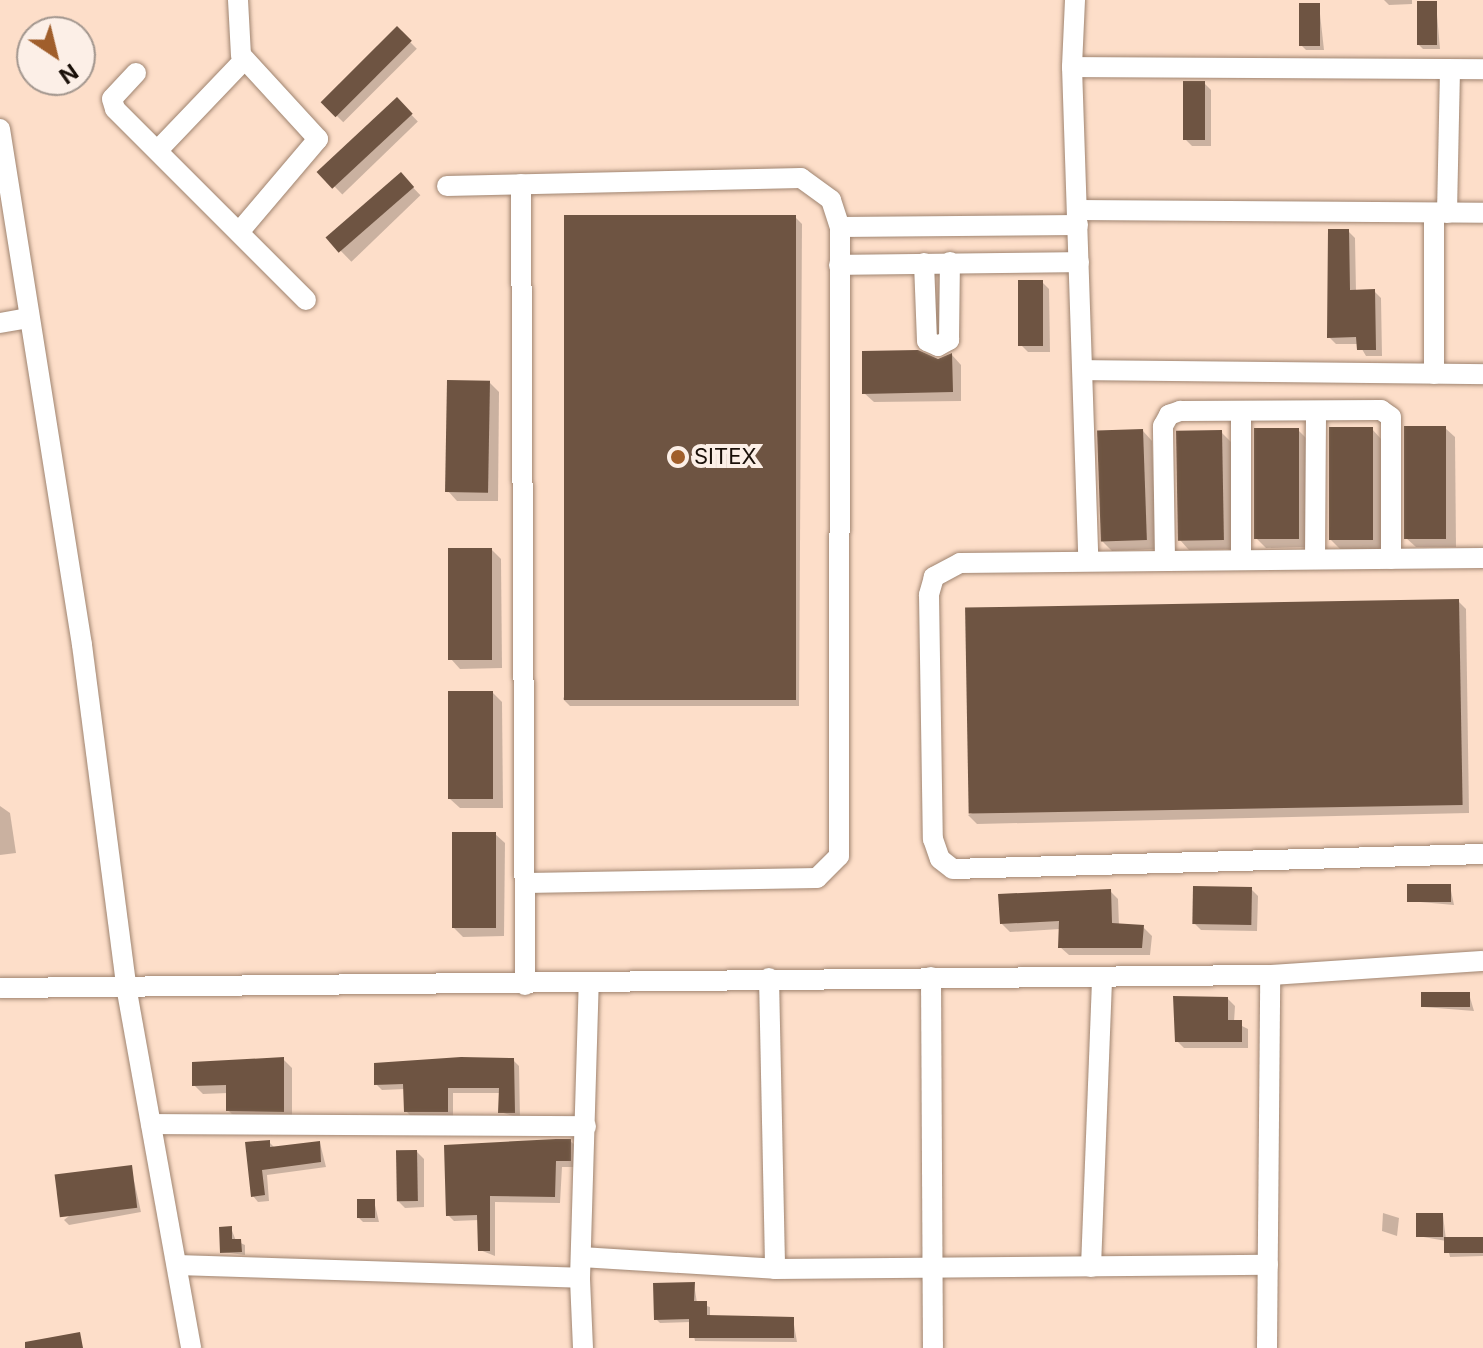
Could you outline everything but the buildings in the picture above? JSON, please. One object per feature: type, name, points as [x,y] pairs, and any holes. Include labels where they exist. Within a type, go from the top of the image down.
[{"type":"street","points":[[238,0],[238,38],[244,60],[318,139],[239,232]]},
{"type":"street","points":[[1075,0],[1072,67],[1088,559]]},
{"type":"street","points":[[158,150],[244,60]]},
{"type":"street","points":[[1072,67],[1483,69]]},
{"type":"street","points":[[1434,374],[1450,70]]},
{"type":"street","points":[[136,73],[112,104],[306,300]]},
{"type":"street","points":[[0,129],[82,645],[126,986],[191,1348]]},
{"type":"street","points":[[447,186],[801,178],[831,200],[840,227],[839,856],[817,878],[526,883]]},
{"type":"street","points":[[521,184],[525,985]]},
{"type":"street","points":[[840,227],[1077,218],[1483,213]]},
{"type":"street","points":[[924,263],[927,341],[938,346],[949,340],[950,262]]},
{"type":"street","points":[[839,265],[1079,262]]},
{"type":"street","points":[[0,323],[28,318]]},
{"type":"street","points":[[1083,370],[1483,374]]},
{"type":"street","points":[[1165,559],[1163,426],[1180,411],[1381,410],[1391,417],[1391,559]]},
{"type":"street","points":[[1241,411],[1241,559]]},
{"type":"street","points":[[1315,559],[1316,411]]},
{"type":"street","points":[[1483,558],[1088,559],[960,563],[934,577],[929,595],[933,839],[940,859],[953,869],[1483,854]]},
{"type":"street","points":[[0,988],[1270,975],[1483,961]]},
{"type":"street","points":[[1267,1348],[1270,975]]},
{"type":"street","points":[[931,977],[933,1348]]},
{"type":"street","points":[[1091,1267],[1102,977]]},
{"type":"street","points":[[769,978],[775,1269]]},
{"type":"street","points":[[583,1348],[580,1267],[589,983]]},
{"type":"street","points":[[151,1124],[586,1126]]},
{"type":"street","points":[[177,1265],[775,1269],[1268,1265]]},
{"type":"place","name":"SITEX","points":[[678,457]]}]
